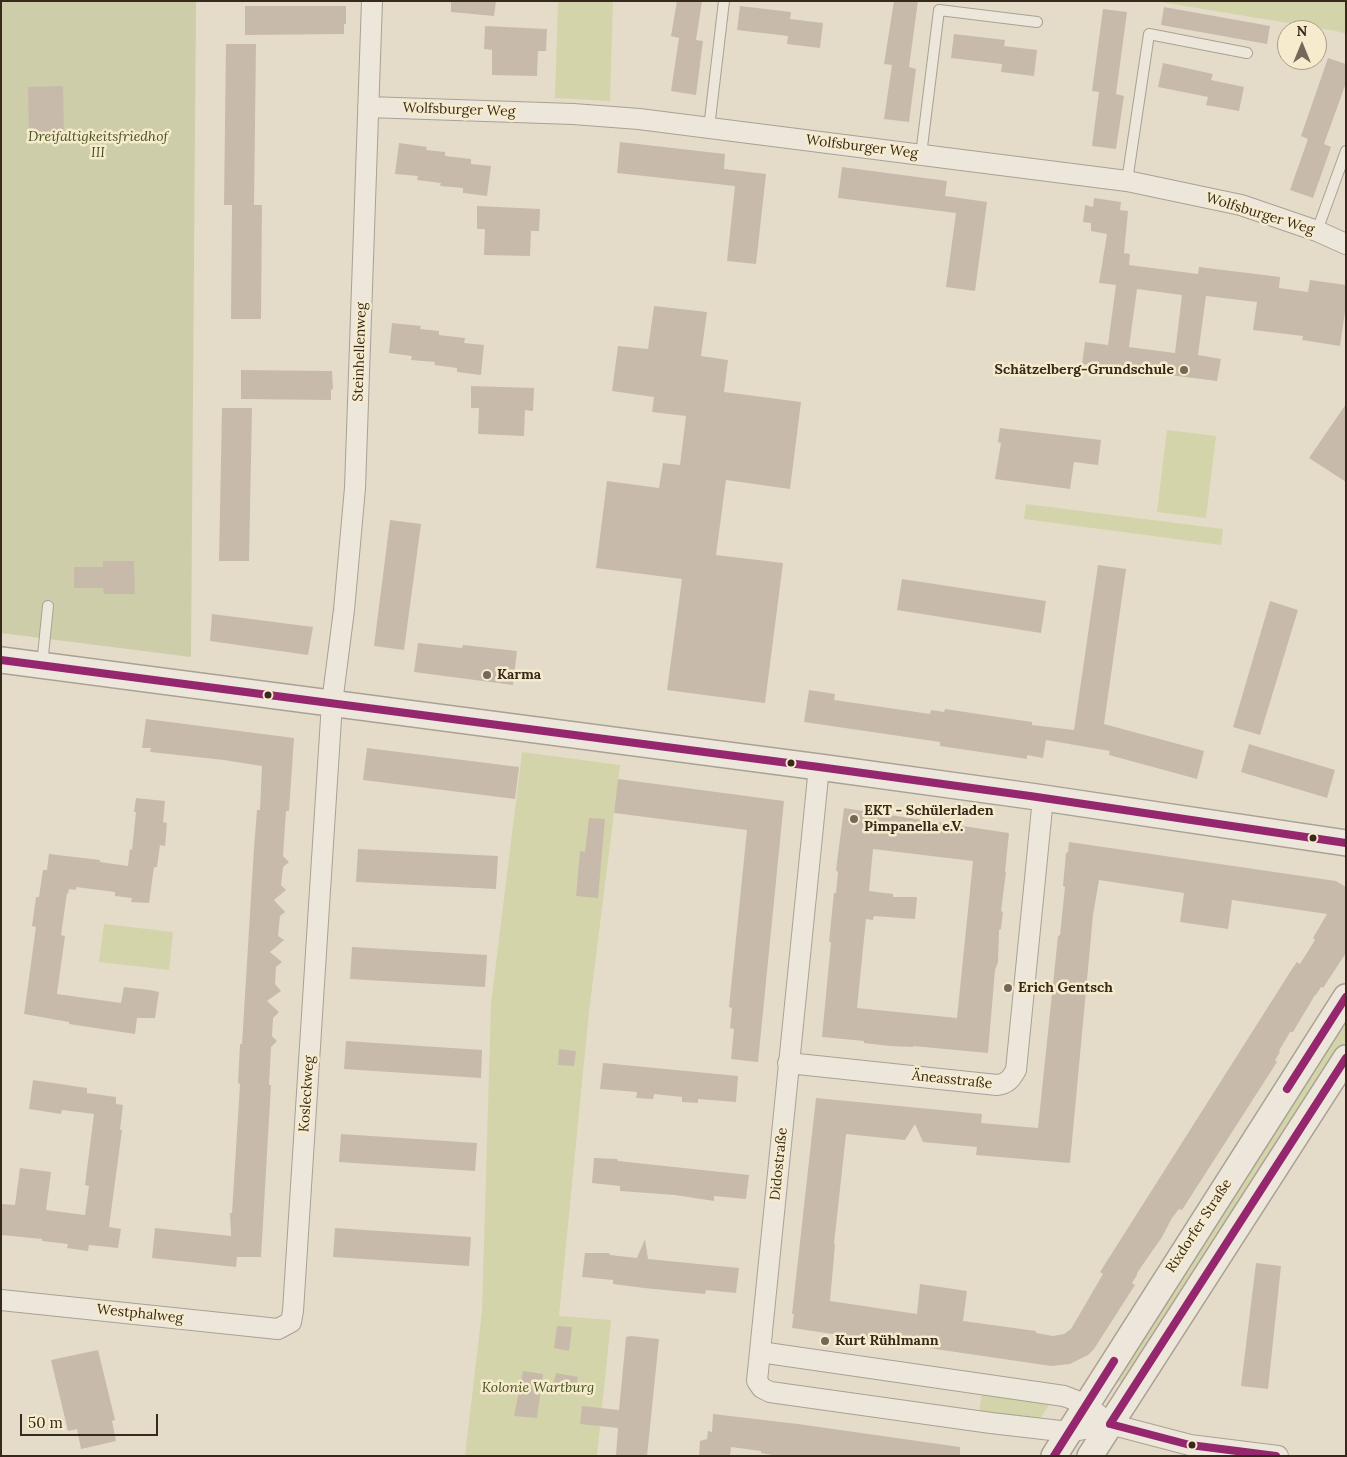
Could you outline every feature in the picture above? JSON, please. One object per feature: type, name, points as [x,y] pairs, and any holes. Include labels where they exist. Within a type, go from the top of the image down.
[{"type":"street","name":"Steinhellenweg","points":[[332,703],[344,610],[355,488],[372,1]]},
{"type":"street","name":"Wolfsburger Weg","points":[[368,107],[573,114],[639,119],[1127,181],[1241,206],[1346,244]]},
{"type":"street","points":[[1,660],[819,767],[1346,843]]},
{"type":"street","name":"Kosleckweg","points":[[278,1329],[291,1322],[293,1311],[332,703]]},
{"type":"street","name":"Didostraße","points":[[819,767],[788,1063],[758,1381],[762,1388],[770,1392],[1069,1432]]},
{"type":"street","name":"Äneasstraße","points":[[788,1063],[997,1085],[1004,1084],[1012,1079],[1016,1070],[1043,798]]},
{"type":"street","name":"Rixdorfer Straße","points":[[1054,1456],[1085,1404],[1346,997]]},
{"type":"street","points":[[1090,1456],[1346,1058]]},
{"type":"street","name":"Westphalweg","points":[[1,1300],[278,1329]]},
{"type":"street","points":[[760,1352],[1064,1396],[1085,1404],[1110,1424],[1190,1445],[1278,1456]]},
{"type":"street","points":[[1069,1432],[1110,1424]]},
{"type":"lane","points":[[708,128],[724,1]]},
{"type":"lane","points":[[921,155],[939,10],[1037,22]]},
{"type":"lane","points":[[1127,181],[1149,34],[1247,53]]},
{"type":"lane","points":[[1317,232],[1346,151]]},
{"type":"lane","points":[[42,665],[48,606]]},
{"type":"green space","name":"Dreifaltigkeitsfriedhof III","points":[[1,1],[196,1],[191,657],[1,633]]},
{"type":"green space","points":[[558,1],[613,1],[610,101],[555,98]]},
{"type":"green space","points":[[1155,1],[1346,1],[1346,34],[1327,30],[1327,20],[1277,21]]},
{"type":"green space","points":[[1167,430],[1216,436],[1206,518],[1157,512]]},
{"type":"green space","points":[[1026,504],[1223,529],[1221,545],[1024,519]]},
{"type":"green space","name":"Kolonie Wartburg","points":[[522,752],[620,765],[589,1012],[559,1316],[611,1320],[597,1456],[465,1456],[482,1311],[491,1004]]},
{"type":"green space","points":[[104,924],[173,932],[169,970],[99,962]]},
{"type":"green space","points":[[1346,1009],[1346,1041],[1129,1384],[1109,1379]]},
{"type":"green space","points":[[982,1393],[1050,1403],[1038,1422],[979,1413]]},
{"type":"building","points":[[451,1],[496,1],[494,16],[451,12]]},
{"type":"building","points":[[677,1],[702,1],[696,40],[703,41],[696,95],[671,91],[679,38],[671,36]]},
{"type":"building","points":[[894,1],[918,1],[909,67],[916,69],[909,122],[884,119],[892,65],[884,64]]},
{"type":"building","points":[[245,6],[346,6],[344,34],[245,35]]},
{"type":"building","points":[[740,6],[791,12],[790,19],[823,23],[820,48],[787,44],[788,36],[737,30]]},
{"type":"building","points":[[1164,7],[1270,26],[1267,44],[1161,25]]},
{"type":"building","points":[[1103,9],[1127,12],[1116,94],[1124,96],[1116,149],[1092,146],[1099,92],[1092,91]]},
{"type":"building","points":[[485,26],[547,29],[546,51],[538,51],[537,76],[492,75],[492,50],[484,49]]},
{"type":"building","points":[[954,34],[1005,40],[1004,46],[1037,50],[1034,76],[1001,72],[1002,64],[951,58]]},
{"type":"building","points":[[226,44],[256,44],[254,205],[262,205],[261,319],[231,319],[232,205],[224,205]]},
{"type":"building","points":[[1328,58],[1346,64],[1346,83],[1324,144],[1331,147],[1313,198],[1290,190],[1308,139],[1301,136],[1324,70],[1327,70]]},
{"type":"building","points":[[1163,63],[1213,74],[1211,80],[1244,87],[1239,111],[1206,105],[1208,97],[1158,87]]},
{"type":"building","points":[[63,86],[64,136],[29,137],[28,87]]},
{"type":"building","points":[[620,142],[725,154],[724,169],[766,174],[756,264],[727,261],[735,186],[617,173]]},
{"type":"building","points":[[399,143],[427,147],[426,150],[445,152],[445,156],[471,159],[471,164],[491,166],[487,196],[463,193],[463,188],[440,186],[441,183],[417,180],[418,176],[395,174]]},
{"type":"building","points":[[842,167],[947,181],[945,196],[987,202],[975,291],[946,287],[956,213],[838,198]]},
{"type":"building","points":[[1094,198],[1121,202],[1120,210],[1128,211],[1124,253],[1130,254],[1129,265],[1198,274],[1199,267],[1280,277],[1279,288],[1308,292],[1310,280],[1346,285],[1346,305],[1340,346],[1302,340],[1303,336],[1253,330],[1257,302],[1206,296],[1198,355],[1221,359],[1217,381],[1082,364],[1085,342],[1108,345],[1116,285],[1099,283],[1107,234],[1091,231],[1091,223],[1083,222],[1085,205],[1093,207]],"holes":[[[1137,289],[1182,295],[1175,353],[1129,347]]]},
{"type":"building","points":[[477,206],[540,209],[539,231],[531,231],[530,256],[484,255],[485,229],[477,229]]},
{"type":"building","points":[[654,306],[707,312],[701,356],[728,360],[724,392],[801,402],[790,489],[726,480],[716,555],[783,563],[765,703],[667,690],[682,579],[596,568],[607,481],[659,488],[663,463],[680,465],[686,416],[652,412],[654,397],[612,391],[618,346],[648,349]]},
{"type":"building","points":[[392,323],[421,326],[420,329],[439,331],[439,335],[465,338],[464,343],[484,345],[481,375],[457,372],[457,368],[434,365],[435,362],[411,360],[412,356],[389,353]]},
{"type":"building","points":[[241,370],[332,371],[333,389],[331,390],[331,400],[241,399]]},
{"type":"building","points":[[471,386],[534,388],[533,411],[525,410],[524,436],[478,434],[479,408],[471,408]]},
{"type":"building","points":[[1346,404],[1346,482],[1309,458]]},
{"type":"building","points":[[222,408],[252,408],[249,561],[219,561]]},
{"type":"building","points":[[1000,428],[1101,440],[1098,465],[1074,462],[1070,489],[995,479],[1001,443],[998,442]]},
{"type":"building","points":[[390,520],[421,524],[404,650],[374,646]]},
{"type":"building","points":[[103,561],[134,561],[135,594],[104,594],[103,588],[74,588],[74,567],[103,567]]},
{"type":"building","points":[[1098,565],[1126,569],[1104,724],[1204,751],[1197,779],[1109,755],[1110,751],[1046,740],[1043,758],[1027,755],[1027,759],[940,746],[940,742],[804,722],[809,690],[835,694],[834,700],[930,714],[931,710],[944,712],[945,709],[1032,722],[1032,725],[1074,730]]},
{"type":"building","points":[[902,579],[1046,601],[1041,633],[897,610]]},
{"type":"building","points":[[1270,601],[1298,610],[1260,735],[1233,727]]},
{"type":"building","points":[[212,614],[313,627],[308,655],[210,641]]},
{"type":"building","points":[[418,643],[462,648],[463,645],[517,651],[513,685],[414,672]]},
{"type":"building","points":[[146,719],[294,738],[289,811],[286,811],[283,856],[289,862],[283,867],[281,885],[286,890],[274,900],[285,912],[280,916],[278,936],[284,940],[270,952],[282,962],[276,967],[275,984],[281,991],[267,1001],[279,1012],[273,1018],[272,1036],[277,1041],[271,1047],[269,1085],[271,1085],[261,1257],[237,1257],[236,1267],[152,1258],[155,1228],[231,1236],[230,1213],[232,1213],[240,1084],[238,1083],[240,1044],[242,1044],[254,848],[257,810],[260,810],[262,766],[150,752],[151,748],[142,748]]},
{"type":"building","points":[[1249,744],[1335,770],[1327,798],[1241,772]]},
{"type":"building","points":[[367,748],[519,767],[515,799],[363,780]]},
{"type":"building","points":[[618,779],[784,801],[758,1062],[731,1059],[734,1029],[730,1028],[732,1008],[729,1007],[747,830],[614,813]]},
{"type":"building","points":[[136,798],[165,801],[163,822],[167,823],[165,846],[160,845],[157,867],[154,867],[149,903],[131,902],[132,898],[115,896],[115,892],[76,887],[76,890],[69,889],[61,935],[65,936],[57,994],[121,1003],[124,987],[159,992],[155,1018],[137,1018],[135,1034],[69,1024],[69,1022],[24,1014],[36,927],[32,926],[36,897],[39,897],[43,870],[47,870],[49,854],[100,860],[100,862],[128,866],[130,849],[132,850]]},
{"type":"building","points":[[844,808],[1009,833],[1001,911],[1003,912],[1001,929],[999,930],[998,962],[995,970],[988,1053],[913,1046],[890,1046],[864,1043],[864,1041],[822,1037],[831,942],[829,942],[838,872],[836,870]],"holes":[[[873,849],[973,861],[957,1018],[857,1008],[866,919],[873,920],[874,916],[915,919],[917,897],[893,897],[893,894],[869,891]]]},
{"type":"building","points":[[589,818],[605,819],[598,898],[576,896],[580,851],[585,852]]},
{"type":"building","points":[[1069,842],[1336,881],[1346,887],[1346,953],[1323,988],[1321,987],[1315,995],[1293,1032],[1290,1032],[1275,1060],[1277,1062],[1182,1210],[1179,1209],[1172,1218],[1162,1237],[1137,1273],[1132,1283],[1135,1285],[1094,1349],[1088,1355],[1070,1364],[1051,1366],[792,1328],[816,1098],[982,1114],[981,1123],[1038,1128],[1058,936],[1060,935],[1065,887],[1063,886],[1066,853],[1068,852]],"holes":[[[1099,880],[1184,893],[1180,922],[1228,929],[1232,900],[1327,914],[1313,938],[1315,940],[1300,964],[1297,962],[1292,969],[1100,1272],[1103,1274],[1071,1329],[1064,1334],[1053,1336],[1036,1333],[1036,1331],[963,1321],[967,1291],[920,1284],[917,1314],[830,1301],[846,1134],[905,1140],[915,1124],[923,1142],[977,1147],[976,1155],[1070,1163],[1093,915]]]},
{"type":"building","points":[[358,849],[498,856],[496,889],[356,882]]},
{"type":"building","points":[[352,947],[487,955],[485,987],[350,979]]},
{"type":"building","points":[[346,1041],[482,1050],[481,1078],[344,1069]]},
{"type":"building","points":[[559,1049],[576,1051],[574,1066],[558,1065]]},
{"type":"building","points":[[603,1063],[738,1076],[736,1102],[698,1099],[698,1103],[682,1102],[682,1097],[654,1094],[653,1099],[636,1098],[637,1092],[600,1089]]},
{"type":"building","points":[[33,1080],[87,1088],[87,1093],[116,1097],[116,1104],[123,1105],[120,1130],[122,1130],[109,1227],[121,1229],[118,1248],[89,1245],[88,1251],[67,1248],[68,1244],[42,1241],[42,1239],[1,1235],[1,1204],[15,1205],[20,1168],[51,1172],[46,1210],[85,1215],[89,1186],[85,1185],[94,1114],[62,1110],[61,1114],[29,1109]]},
{"type":"building","points":[[341,1134],[477,1143],[475,1171],[339,1162]]},
{"type":"building","points":[[594,1158],[617,1159],[618,1161],[749,1175],[746,1199],[714,1196],[714,1201],[675,1195],[620,1191],[620,1186],[592,1183]]},
{"type":"building","points":[[335,1228],[471,1237],[469,1266],[333,1257]]},
{"type":"building","points":[[645,1239],[648,1259],[739,1268],[736,1293],[706,1290],[705,1294],[644,1288],[613,1284],[613,1280],[582,1277],[585,1253],[609,1253],[610,1255],[637,1258]]},
{"type":"building","points":[[1256,1263],[1281,1266],[1268,1389],[1241,1386]]},
{"type":"building","points":[[557,1326],[572,1327],[569,1351],[554,1348]]},
{"type":"building","points":[[626,1337],[659,1339],[647,1456],[616,1456],[618,1428],[580,1424],[582,1406],[619,1410]]},
{"type":"building","points":[[98,1350],[115,1420],[112,1421],[116,1441],[81,1449],[77,1429],[68,1431],[51,1360]]},
{"type":"building","points":[[523,1371],[543,1374],[537,1418],[514,1416]]},
{"type":"building","points":[[556,1373],[578,1377],[575,1391],[553,1386]]},
{"type":"building","points":[[713,1414],[960,1447],[960,1456],[778,1456],[761,1453],[761,1451],[731,1447],[730,1456],[699,1456],[700,1441],[707,1439],[708,1431],[712,1432]]},
{"type":"transit line","points":[[1,660],[819,767],[1346,843]]},
{"type":"transit line","points":[[1287,1089],[1346,997]]},
{"type":"transit line","points":[[1276,1456],[1190,1445],[1110,1424],[1346,1058]]},
{"type":"transit line","points":[[1054,1456],[1114,1361]]},
{"type":"place","name":"Schätzelberg-Grundschule","points":[[1184,370]]},
{"type":"place","name":"Karma","points":[[487,675]]},
{"type":"place","name":"EKT - Schülerladen Pimpanella e.V.","points":[[854,819]]},
{"type":"place","name":"Erich Gentsch","points":[[1008,988]]},
{"type":"place","name":"Kurt Rühlmann","points":[[825,1341]]}]
